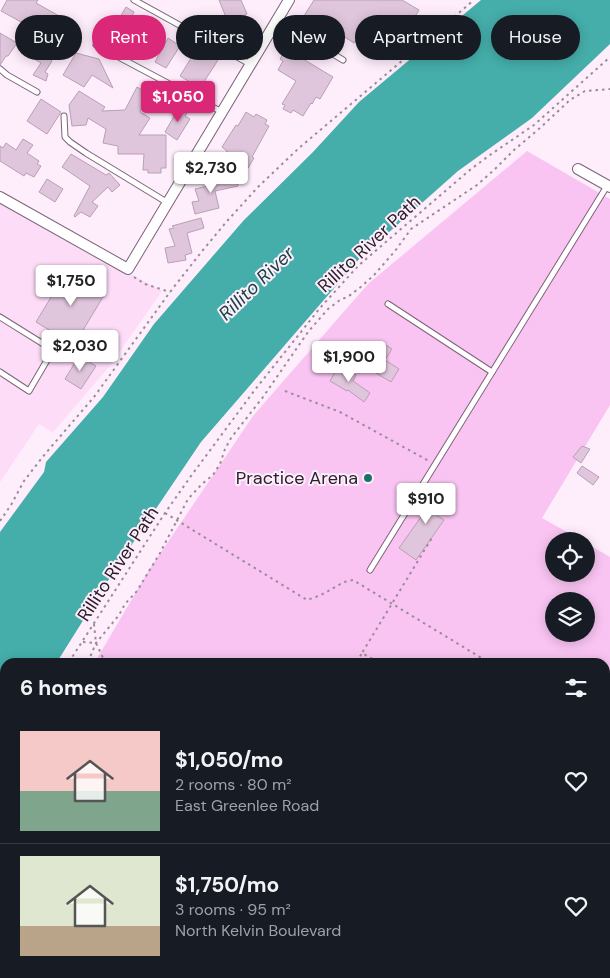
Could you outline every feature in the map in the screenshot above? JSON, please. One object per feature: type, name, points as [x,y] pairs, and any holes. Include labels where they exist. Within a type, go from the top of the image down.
[{"type":"street","points":[[281,15],[289,0]]},
{"type":"street","points":[[0,196],[128,269],[273,28]]},
{"type":"street","points":[[578,168],[609,187]]},
{"type":"lane","points":[[134,0],[251,64]]},
{"type":"lane","points":[[124,60],[222,112]]},
{"type":"lane","points":[[0,69],[37,92]]},
{"type":"lane","points":[[64,116],[65,136],[70,142],[168,203]]},
{"type":"lane","points":[[370,570],[609,187]]},
{"type":"lane","points":[[388,304],[492,372]]},
{"type":"lane","points":[[0,317],[52,350],[29,391],[0,372]]},
{"type":"path","points":[[0,521],[24,481],[94,397],[170,292],[228,220],[258,187],[340,112],[474,0]]},
{"type":"path","name":"Rillito River Path","points":[[72,658],[191,476],[254,391],[320,308],[358,266],[436,198],[471,169],[534,125],[610,57]]},
{"type":"path","points":[[90,658],[96,643],[137,591],[160,553],[188,499],[213,475],[231,438],[263,397],[308,332],[328,310],[340,300],[349,296],[375,274],[395,251],[410,229],[477,185],[570,100],[585,91],[610,89]]},
{"type":"path","points":[[128,269],[135,278],[145,284],[170,292]]},
{"type":"path","points":[[285,391],[340,412],[435,464]]},
{"type":"path","points":[[165,513],[307,600],[321,595],[344,582],[353,580],[481,658]]},
{"type":"path","points":[[359,658],[433,536]]},
{"type":"path","points":[[94,624],[96,643],[103,658]]},
{"type":"path","points":[[83,642],[96,643]]},
{"type":"path","points":[[362,653],[371,658]]},
{"type":"shaded area","points":[[527,151],[610,199],[610,405],[542,518],[567,532],[545,532],[545,582],[595,582],[595,548],[610,557],[610,658],[97,658],[149,570],[253,416],[368,284]]},
{"type":"shaded area","points":[[0,202],[162,291],[109,367],[53,432],[39,424],[0,482]]},
{"type":"water","name":"Rillito River","points":[[481,0],[610,0],[610,44],[532,118],[458,171],[361,257],[201,442],[116,568],[60,658],[0,658],[0,532],[44,472],[46,462],[103,397],[154,324],[244,220],[313,152],[359,102],[409,60],[481,60],[481,15],[463,15]]},
{"type":"building","points":[[7,0],[38,0],[36,3],[57,15],[15,15],[15,19],[1,11]]},
{"type":"building","points":[[219,0],[241,0],[247,14],[245,15],[225,15]]},
{"type":"building","points":[[314,0],[402,0],[419,10],[416,15],[355,15],[354,43],[345,37],[345,15],[305,15]]},
{"type":"building","points":[[126,7],[134,12],[132,15],[121,15]]},
{"type":"building","points":[[0,33],[15,42],[15,46],[0,65]]},
{"type":"building","points":[[168,38],[176,43],[176,52],[166,68],[155,62],[156,60],[166,60],[166,42]]},
{"type":"building","points":[[82,55],[92,57],[92,60],[99,60],[113,88],[92,75],[84,87],[63,75],[72,60],[82,60]]},
{"type":"building","points":[[36,60],[52,61],[45,72],[48,74],[46,81],[33,75],[41,63]]},
{"type":"building","points":[[190,60],[218,60],[200,88],[180,76]]},
{"type":"building","points":[[282,60],[305,60],[333,77],[320,99],[316,97],[303,116],[293,110],[291,113],[283,109],[285,105],[282,104],[296,81],[278,70],[283,61]]},
{"type":"building","points":[[137,87],[150,95],[140,112],[150,118],[139,135],[166,135],[166,168],[161,168],[161,173],[148,173],[148,170],[143,170],[144,154],[118,154],[118,146],[103,143],[106,129],[88,118],[86,125],[72,126],[69,105],[79,91],[105,107],[102,111],[125,110]]},
{"type":"building","points":[[41,99],[61,112],[47,134],[27,121]]},
{"type":"building","points":[[181,104],[189,109],[185,116],[190,119],[177,140],[165,132]]},
{"type":"building","points":[[246,112],[254,117],[256,114],[267,120],[265,124],[269,126],[248,168],[225,155],[227,151],[222,147]]},
{"type":"building","points":[[23,139],[33,145],[27,153],[39,161],[37,164],[41,166],[34,177],[26,173],[24,176],[0,161],[0,146],[3,148],[6,143],[16,150]]},
{"type":"building","points":[[71,154],[106,175],[109,173],[120,185],[112,192],[108,187],[92,202],[98,206],[90,217],[81,212],[74,216],[90,186],[62,167]]},
{"type":"building","points":[[216,177],[217,182],[236,177],[238,186],[215,191],[219,208],[195,214],[192,202],[199,201],[195,189],[208,186],[206,181]]},
{"type":"building","points":[[47,179],[63,189],[55,202],[39,192]]},
{"type":"building","points":[[201,218],[204,228],[187,233],[192,253],[185,255],[186,260],[168,263],[165,248],[175,246],[169,229],[174,228],[172,226]]},
{"type":"building","points":[[68,269],[106,292],[74,345],[36,322]]},
{"type":"building","points":[[384,344],[392,349],[385,360],[399,369],[391,382],[369,369]]},
{"type":"building","points":[[79,356],[96,366],[81,389],[65,379]]},
{"type":"building","points":[[339,365],[356,375],[353,381],[370,393],[364,402],[348,390],[330,381]]},
{"type":"building","points":[[582,446],[590,449],[581,463],[573,457]]},
{"type":"building","points":[[582,466],[599,477],[593,485],[577,473]]},
{"type":"building","points":[[442,483],[452,490],[436,515],[444,520],[416,560],[399,548],[431,503],[429,502]]},
{"type":"place","name":"Practice Arena","points":[[368,478]]}]
